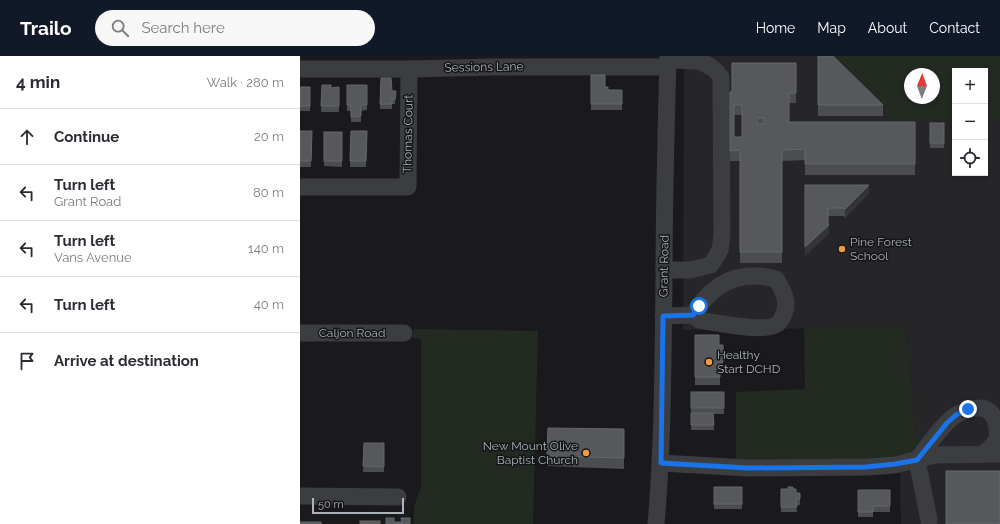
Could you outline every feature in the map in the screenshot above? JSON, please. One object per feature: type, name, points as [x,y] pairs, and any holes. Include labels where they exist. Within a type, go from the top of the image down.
[{"type":"street","name":"Sessions Lane","points":[[300,69],[409,69],[668,61],[700,61],[714,68],[721,77],[722,236],[720,250],[711,265],[690,270],[664,270]]},
{"type":"street","name":"Grant Road","points":[[656,524],[661,463],[668,61]]},
{"type":"street","name":"Thomas Court","points":[[300,187],[408,187],[409,69]]},
{"type":"street","points":[[663,316],[693,315],[699,320],[744,327],[772,326],[777,324],[782,318],[786,309],[786,298],[776,279],[765,276],[744,276],[724,283],[707,297],[693,315]]},
{"type":"street","name":"Caljon Road","points":[[300,333],[404,333]]},
{"type":"street","points":[[917,460],[947,423],[956,415],[968,409],[981,407],[992,413],[999,421],[999,432],[996,442],[983,454]]},
{"type":"street","points":[[661,463],[748,468],[866,467],[895,464],[935,455],[1000,454]]},
{"type":"street","points":[[917,460],[929,520]]},
{"type":"street","points":[[300,496],[398,496]]},
{"type":"shaded area","name":"Pine Forest School","points":[[684,56],[832,56],[891,120],[952,120],[952,176],[988,176],[988,120],[1000,120],[1000,450],[918,452],[906,327],[683,330]]},
{"type":"shaded area","points":[[832,56],[1000,56],[1000,120],[988,120],[988,68],[952,68],[952,120],[891,120]]},
{"type":"shaded area","points":[[906,327],[918,452],[872,460],[736,461],[736,392],[805,389],[804,328]]},
{"type":"shaded area","points":[[414,329],[538,331],[533,524],[414,524],[414,506],[421,487],[421,339],[412,338]]},
{"type":"shaded area","points":[[935,461],[1000,461],[1000,524],[901,524],[900,471]]},
{"type":"building","points":[[818,56],[833,56],[883,105],[818,105]]},
{"type":"building","points":[[732,63],[796,63],[796,93],[789,93],[789,122],[915,122],[915,164],[805,164],[805,149],[782,150],[782,252],[740,252],[740,150],[730,151],[730,92],[732,92]],"holes":[[[734,105],[742,105],[742,137],[734,137]],[[757,118],[764,118],[764,124],[757,124]]]},
{"type":"building","points":[[591,75],[605,75],[605,87],[608,87],[608,90],[622,90],[622,104],[591,104]]},
{"type":"building","points":[[381,78],[391,78],[392,91],[396,91],[395,99],[392,99],[392,104],[380,104]]},
{"type":"building","points":[[322,85],[331,85],[331,88],[339,87],[339,106],[321,106]]},
{"type":"building","points":[[347,85],[367,85],[367,105],[361,105],[361,116],[351,117],[351,105],[347,105]]},
{"type":"building","points":[[300,87],[310,87],[310,106],[300,106]]},
{"type":"building","points":[[930,123],[944,123],[944,143],[930,143]]},
{"type":"building","points":[[300,131],[312,131],[311,161],[300,161]]},
{"type":"building","points":[[351,131],[367,131],[366,161],[350,161]]},
{"type":"building","points":[[324,132],[342,132],[342,161],[324,161]]},
{"type":"building","points":[[805,185],[869,185],[845,209],[828,208],[829,225],[805,247]]},
{"type":"building","name":"Healthy Start DCHD","points":[[695,335],[719,335],[719,345],[723,345],[723,362],[720,362],[720,377],[695,377]]},
{"type":"building","points":[[691,392],[724,392],[724,408],[691,408]]},
{"type":"building","points":[[691,413],[713,413],[714,425],[691,425]]},
{"type":"building","name":"New Mount Olive Baptist Church","points":[[548,428],[624,429],[624,458],[547,456]]},
{"type":"building","points":[[364,443],[384,443],[384,467],[363,466]]},
{"type":"building","points":[[946,471],[1000,471],[1000,524],[946,524]]},
{"type":"building","points":[[714,487],[742,487],[742,504],[714,504]]},
{"type":"building","points":[[788,487],[793,487],[793,489],[796,489],[796,493],[800,493],[800,499],[796,499],[797,507],[781,507],[781,489],[788,489]]},
{"type":"building","points":[[858,490],[890,490],[890,506],[873,506],[873,512],[858,512]]},
{"type":"building","points":[[386,518],[394,518],[394,522],[402,522],[401,518],[410,518],[410,524],[386,524]]},
{"type":"building","points":[[360,521],[380,521],[380,524],[360,524]]},
{"type":"building","points":[[300,522],[321,522],[321,524],[300,524]]},
{"type":"place","name":"Pine Forest School","points":[[842,249]]},
{"type":"place","name":"Healthy Start DCHD","points":[[709,362]]},
{"type":"place","name":"New Mount Olive Baptist Church","points":[[586,453]]},
{"type":"route","points":[[699,306],[693,315],[663,316],[661,463],[748,468],[866,467],[895,464],[917,460],[947,423],[956,415],[968,409]]}]
